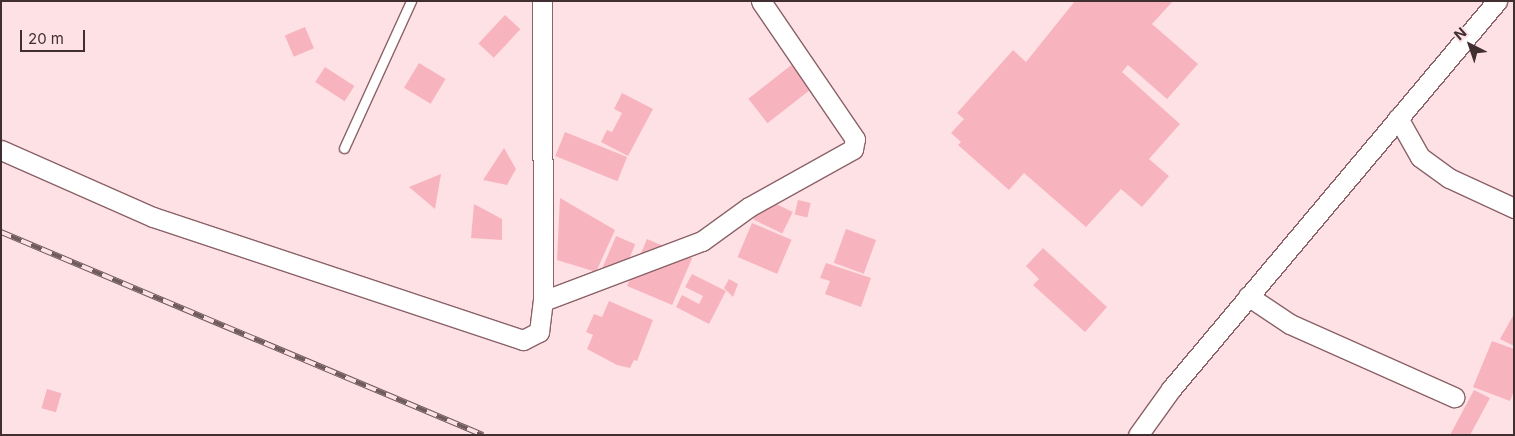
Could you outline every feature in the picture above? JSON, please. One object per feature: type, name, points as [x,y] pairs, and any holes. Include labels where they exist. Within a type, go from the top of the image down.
[{"type":"street","points":[[1,150],[152,217],[524,340],[539,332],[543,301],[542,1]]},
{"type":"street","points":[[543,301],[702,241],[749,207],[853,149],[855,139],[761,1]]},
{"type":"street","points":[[1138,435],[1171,389],[1497,1]]},
{"type":"street","points":[[1398,118],[1420,157],[1449,178],[1514,208]]},
{"type":"street","points":[[1248,296],[1290,324],[1454,397]]},
{"type":"lane","points":[[344,148],[411,1]]},
{"type":"building","points":[[1075,1],[1173,1],[1152,24],[1198,64],[1167,99],[1128,65],[1122,72],[1180,124],[1149,159],[1169,176],[1142,207],[1121,189],[1086,227],[1024,173],[1009,190],[958,145],[961,142],[951,133],[964,119],[957,113],[1013,50],[1026,62]]},
{"type":"building","points":[[505,15],[520,29],[494,58],[478,44]]},
{"type":"building","points":[[305,27],[314,48],[294,57],[285,36]]},
{"type":"building","points":[[419,63],[446,79],[431,104],[404,88]]},
{"type":"building","points":[[794,63],[813,87],[767,123],[748,99]]},
{"type":"building","points":[[325,67],[354,86],[345,101],[315,82]]},
{"type":"building","points":[[622,93],[653,109],[628,156],[601,142],[607,130],[612,132],[622,113],[614,109]]},
{"type":"building","points":[[565,132],[627,157],[617,181],[555,156]]},
{"type":"building","points":[[504,148],[516,169],[507,185],[483,180]]},
{"type":"building","points":[[441,174],[435,209],[409,187]]},
{"type":"building","points":[[560,198],[615,230],[596,272],[557,260]]},
{"type":"building","points":[[764,198],[793,212],[782,234],[753,220]]},
{"type":"building","points":[[798,200],[811,203],[807,218],[795,215]]},
{"type":"building","points":[[474,204],[502,219],[502,240],[471,238]]},
{"type":"building","points":[[752,223],[792,240],[777,274],[738,257]]},
{"type":"building","points":[[846,229],[876,240],[864,274],[834,263]]},
{"type":"building","points":[[616,236],[635,244],[619,284],[599,276]]},
{"type":"building","points":[[647,239],[692,258],[672,305],[627,286]]},
{"type":"building","points":[[1043,248],[1107,307],[1085,332],[1033,285],[1039,279],[1026,266]]},
{"type":"building","points":[[826,263],[871,278],[861,307],[825,294],[830,281],[820,278]]},
{"type":"building","points":[[692,274],[726,291],[709,324],[676,307],[682,295],[699,304],[703,296],[685,287]]},
{"type":"building","points":[[729,279],[738,284],[733,297],[724,288]]},
{"type":"building","points":[[609,301],[653,320],[637,361],[634,360],[630,368],[617,365],[587,349],[593,335],[586,332],[594,314],[602,317]]},
{"type":"building","points":[[1514,314],[1514,346],[1500,339]]},
{"type":"building","points":[[1492,341],[1514,349],[1514,391],[1510,401],[1473,387]]},
{"type":"building","points":[[47,389],[61,393],[56,412],[41,408]]},
{"type":"building","points":[[1474,390],[1490,398],[1470,435],[1450,435]]},
{"type":"railway","points":[[1,232],[483,435]]}]
